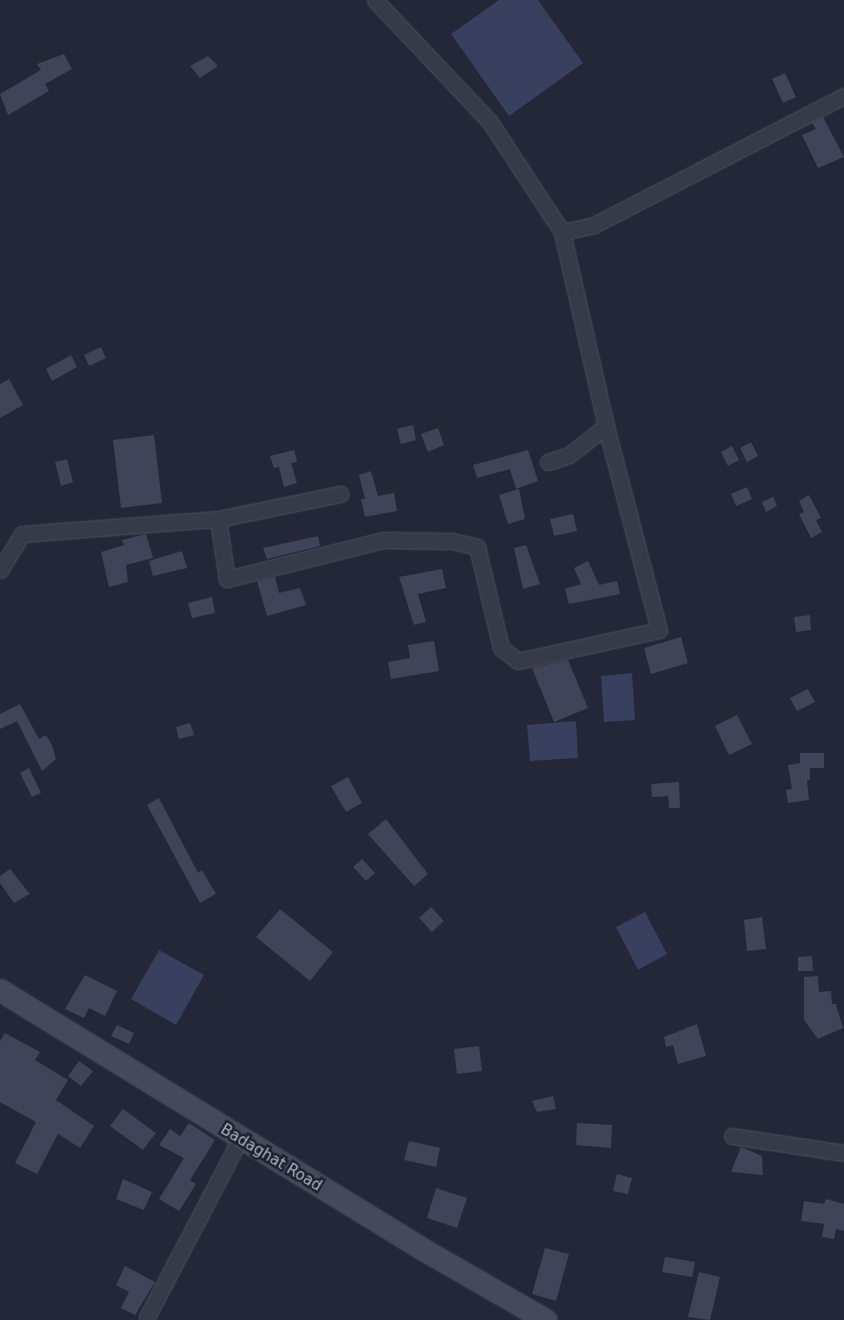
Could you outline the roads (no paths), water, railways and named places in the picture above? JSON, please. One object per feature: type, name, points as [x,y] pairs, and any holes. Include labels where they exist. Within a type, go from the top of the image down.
[{"type":"main road","name":"Badaghat Road","points":[[0,990],[240,1139],[546,1320]]},
{"type":"street","points":[[218,519],[226,579],[383,540],[452,541],[477,547],[501,648],[518,661],[659,630],[606,426],[562,232],[490,122],[375,0]]},
{"type":"street","points":[[562,232],[594,225],[844,96]]},
{"type":"street","points":[[548,462],[570,455],[606,426]]},
{"type":"street","points":[[0,570],[22,534],[218,519],[340,494]]},
{"type":"street","points":[[732,1136],[844,1153]]},
{"type":"street","points":[[147,1317],[240,1139]]},
{"type":"water","points":[[499,0],[538,0],[583,63],[509,116],[451,34]]},
{"type":"water","points":[[632,673],[635,720],[604,722],[601,676]]},
{"type":"water","points":[[576,721],[578,758],[530,761],[527,725]]},
{"type":"water","points":[[645,912],[667,954],[638,970],[616,927]]},
{"type":"water","points":[[159,950],[204,975],[176,1025],[131,999]]}]
